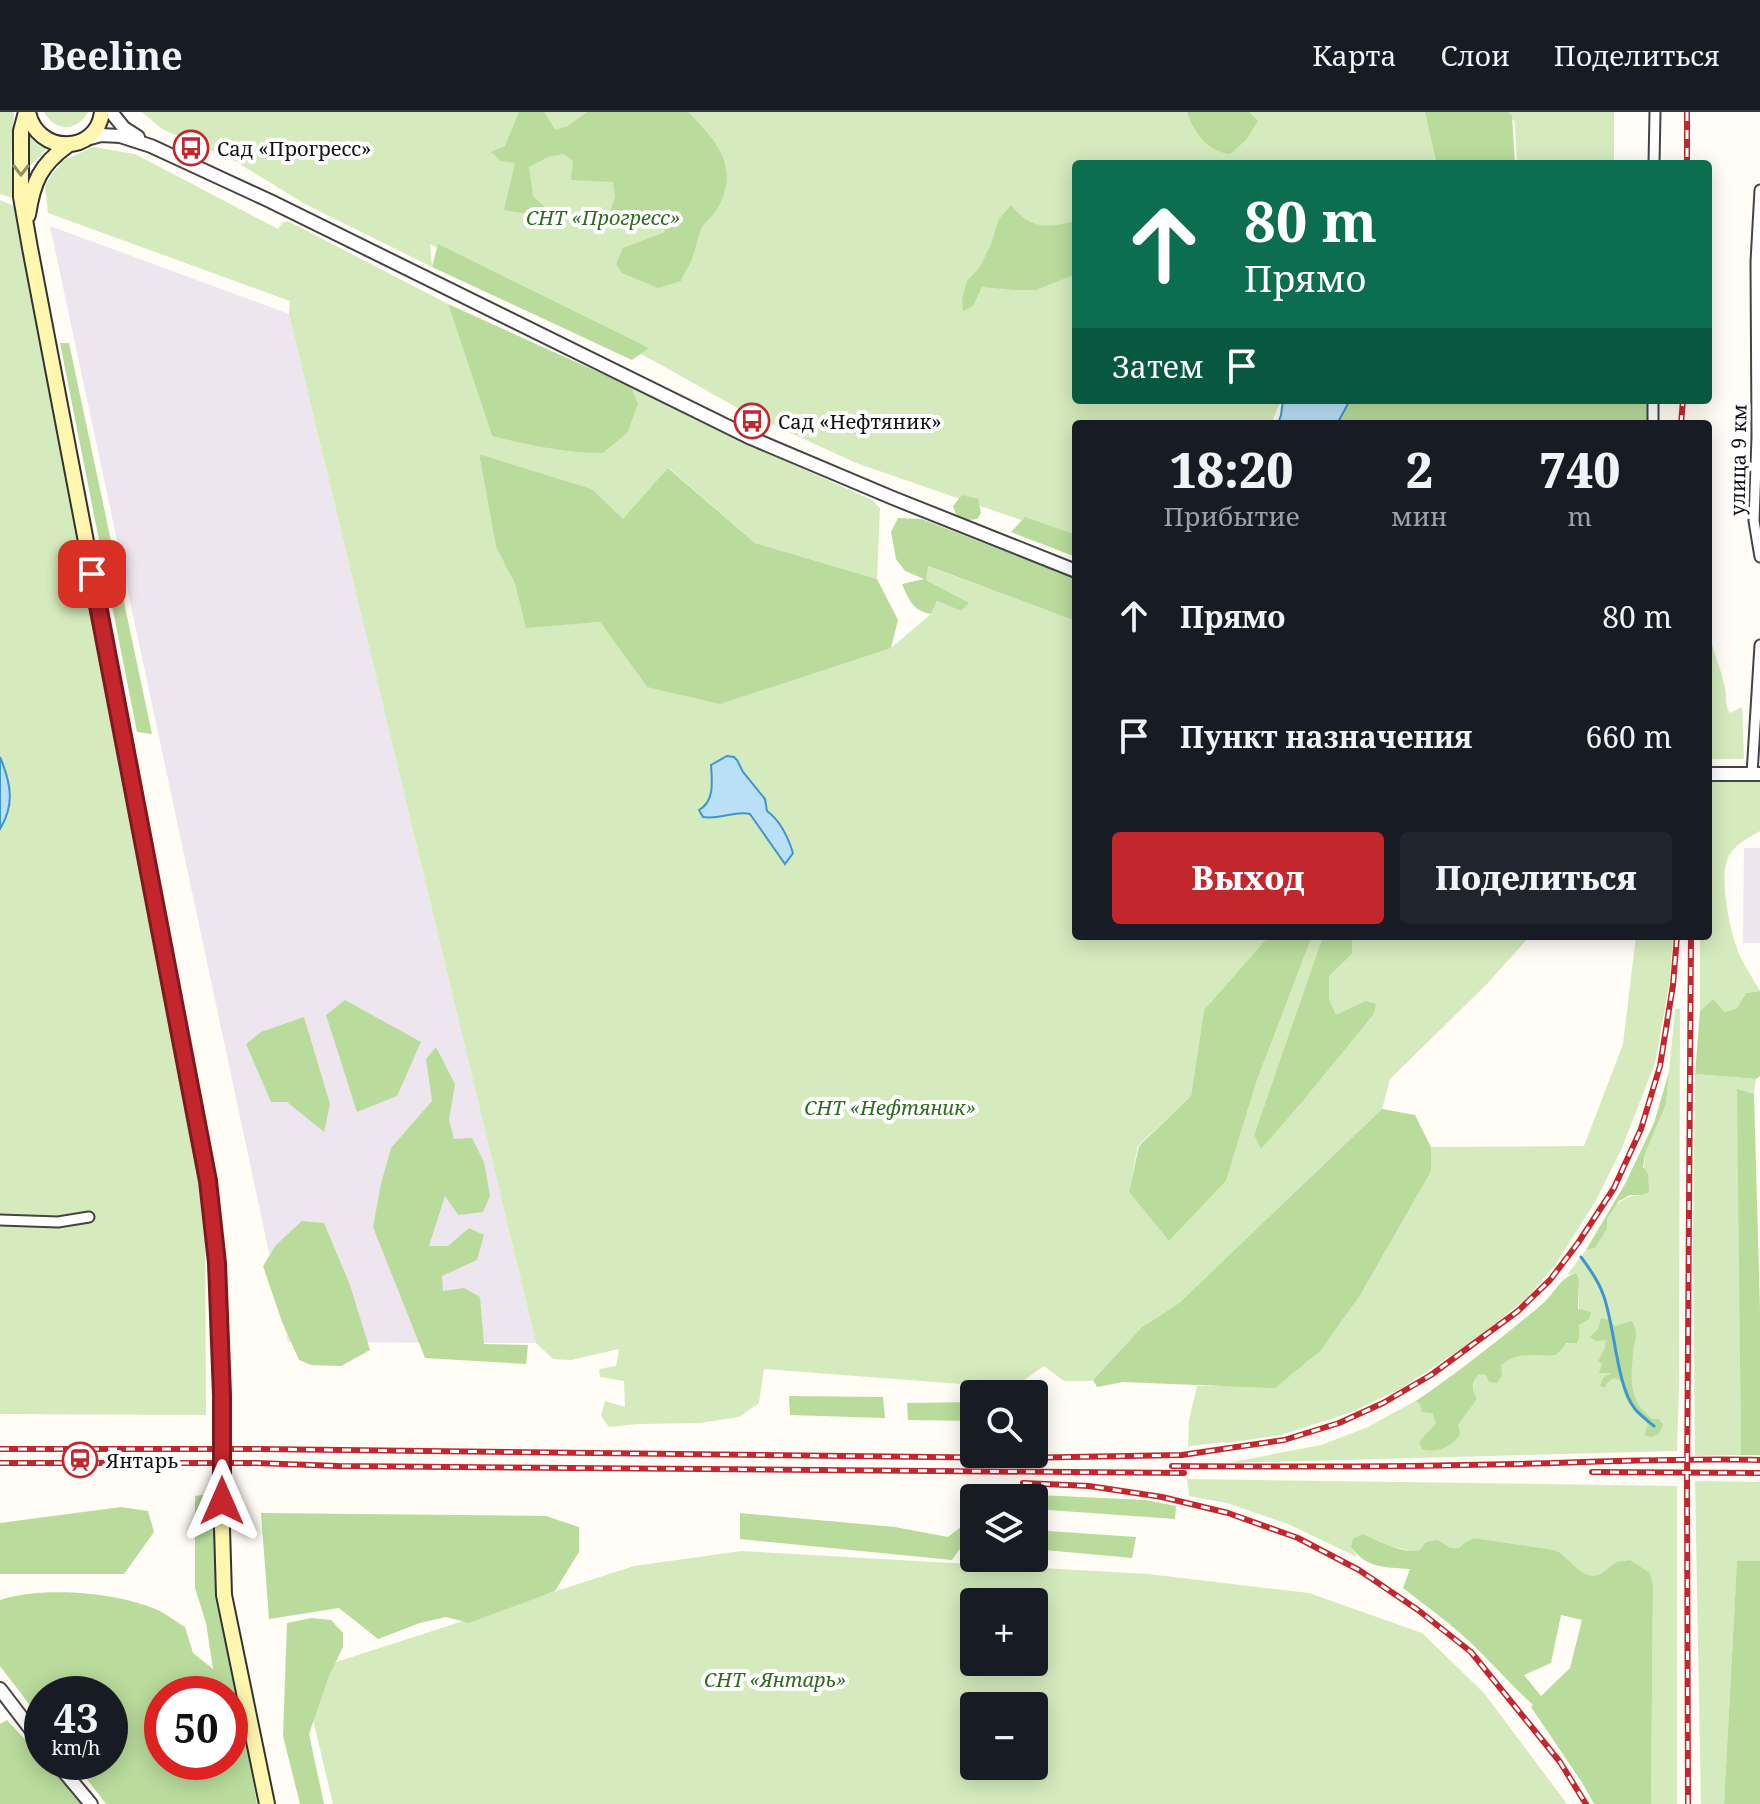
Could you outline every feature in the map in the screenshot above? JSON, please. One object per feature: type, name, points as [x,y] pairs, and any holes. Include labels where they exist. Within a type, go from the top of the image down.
[{"type":"main road","points":[[27,112],[34,128],[43,138],[68,145]]},
{"type":"main road","points":[[27,112],[21,131],[21,197],[208,1181],[217,1263],[224,1595],[267,1804]]},
{"type":"main road","points":[[27,227],[37,177],[59,151],[95,131],[102,112]]},
{"type":"street","points":[[111,112],[124,128],[151,146]]},
{"type":"street","points":[[1654,160],[1655,112]]},
{"type":"street","points":[[83,140],[101,135],[120,136],[151,146],[270,201],[751,438],[879,493],[1072,569]]},
{"type":"street","name":"улица 9 км","points":[[1760,190],[1756,262],[1754,521],[1760,557]]},
{"type":"street","points":[[1712,774],[1756,774],[1760,645]]},
{"type":"street","points":[[0,1220],[58,1222],[89,1217]]},
{"type":"street","points":[[0,1689],[24,1720]]},
{"type":"street","points":[[71,1780],[91,1804]]},
{"type":"shaded area","points":[[50,226],[289,314],[536,1343],[288,1342]]},
{"type":"shaded area","points":[[1744,848],[1760,848],[1760,943],[1743,943]]},
{"type":"green space","points":[[0,112],[14,112],[11,163],[15,199],[0,194]]},
{"type":"green space","points":[[44,112],[88,112],[78,123],[66,127],[54,123]]},
{"type":"green space","name":"СНТ «Прогресс»","points":[[142,112],[1426,112],[1438,160],[1072,160],[1072,404],[1279,404],[1273,420],[1072,420],[1072,538],[856,463],[743,411],[430,244],[432,267],[305,204],[233,160],[162,129]]},
{"type":"green space","points":[[519,112],[544,112],[555,130],[568,126],[587,112],[688,112],[699,123],[722,156],[727,181],[717,209],[701,229],[681,281],[658,288],[622,273],[616,264],[623,248],[665,232],[660,218],[643,217],[618,224],[609,215],[615,197],[613,182],[571,180],[573,161],[564,154],[548,157],[529,167],[533,196],[546,208],[542,216],[504,210],[515,163],[501,161],[491,152],[505,146]]},
{"type":"green space","points":[[1187,112],[1249,112],[1258,121],[1246,140],[1230,154],[1202,140]]},
{"type":"green space","points":[[1425,112],[1508,112],[1512,116],[1515,160],[1436,160]]},
{"type":"green space","points":[[1507,112],[1614,112],[1614,160],[1517,160],[1515,122]]},
{"type":"green space","points":[[30,134],[48,147],[29,167]]},
{"type":"green space","name":"СНТ «Нефтяник»","points":[[93,147],[135,154],[278,229],[288,221],[448,304],[492,436],[638,403],[631,387],[706,425],[872,500],[880,508],[877,579],[755,543],[669,468],[623,520],[592,489],[479,454],[496,547],[515,584],[526,627],[600,622],[647,687],[891,648],[931,614],[937,601],[961,611],[968,603],[926,580],[927,566],[1072,620],[1072,940],[1265,940],[1204,1010],[1191,1096],[1138,1146],[1129,1192],[1169,1241],[1226,1181],[1256,1083],[1310,940],[1322,940],[1254,1135],[1261,1148],[1374,1014],[1336,1015],[1329,999],[1329,976],[1352,954],[1352,940],[1526,940],[1487,984],[1390,1079],[1382,1109],[1179,1303],[1143,1326],[1092,1381],[1064,1381],[1044,1366],[1024,1380],[960,1380],[960,1384],[764,1369],[759,1403],[739,1417],[699,1423],[609,1427],[601,1416],[605,1401],[625,1407],[624,1381],[600,1377],[599,1369],[616,1366],[619,1349],[571,1360],[553,1359],[536,1343],[289,314],[290,301],[48,213],[45,185],[62,161]]},
{"type":"green space","points":[[0,200],[15,206],[205,1204],[206,1415],[0,1414]]},
{"type":"green space","points":[[1011,205],[1026,219],[1040,225],[1072,222],[1072,276],[1036,290],[982,287],[973,306],[963,311],[962,300],[967,281],[980,267],[999,219]]},
{"type":"green space","points":[[438,244],[649,348],[632,360],[432,267]]},
{"type":"green space","points":[[448,304],[631,387],[638,403],[628,432],[603,453],[561,450],[492,436]]},
{"type":"green space","points":[[60,343],[69,343],[152,734],[137,732]]},
{"type":"green space","points":[[1348,404],[1647,404],[1647,420],[1339,420]]},
{"type":"green space","points":[[479,454],[592,489],[623,519],[668,468],[755,543],[877,579],[898,620],[891,648],[720,704],[647,687],[600,622],[526,628],[515,584],[496,547]]},
{"type":"green space","points":[[962,495],[978,499],[981,513],[977,519],[964,521],[956,514],[953,506]]},
{"type":"green space","points":[[1025,517],[1072,534],[1072,555],[1011,532]]},
{"type":"green space","points":[[898,518],[922,519],[1072,577],[1072,620],[928,566],[926,580],[969,603],[961,611],[937,601],[931,614],[920,610],[910,600],[902,584],[924,579],[905,571],[896,559],[891,532]]},
{"type":"green space","points":[[1712,644],[1728,709],[1730,713],[1742,707],[1744,759],[1712,759]]},
{"type":"green space","points":[[1760,779],[1760,831],[1733,850],[1727,860],[1724,881],[1737,949],[1760,991],[1746,993],[1737,1008],[1725,1012],[1713,999],[1700,1011],[1700,940],[1712,940],[1712,780]]},
{"type":"green space","points":[[1265,940],[1310,940],[1256,1083],[1226,1181],[1169,1241],[1129,1192],[1139,1146],[1191,1096],[1204,1010]]},
{"type":"green space","points":[[1322,940],[1352,940],[1352,954],[1329,976],[1329,999],[1336,1015],[1366,1001],[1376,1004],[1374,1014],[1261,1149],[1254,1135]]},
{"type":"green space","points":[[1636,940],[1673,940],[1670,980],[1655,1063],[1622,1148],[1595,1202],[1555,1265],[1526,1299],[1473,1341],[1402,1388],[1352,1412],[1281,1435],[1188,1448],[1189,1420],[1197,1386],[1221,1386],[1431,1171],[1431,1147],[1584,1146],[1623,1044]]},
{"type":"green space","points":[[1760,991],[1760,1076],[1756,1079],[1695,1074],[1700,1011],[1713,999],[1725,1012],[1737,1008],[1746,993]]},
{"type":"green space","points":[[345,1000],[421,1042],[397,1096],[357,1112],[326,1015]]},
{"type":"green space","points":[[1675,1009],[1680,1009],[1677,1451],[1228,1463],[1321,1445],[1368,1427],[1417,1400],[1432,1413],[1436,1423],[1420,1442],[1458,1423],[1467,1408],[1479,1373],[1486,1375],[1509,1358],[1521,1354],[1542,1356],[1579,1338],[1579,1279],[1576,1273],[1567,1275],[1586,1250],[1595,1248],[1610,1212],[1623,1200],[1642,1195],[1645,1154],[1666,1104]]},
{"type":"green space","points":[[304,1017],[330,1104],[324,1132],[287,1102],[271,1102],[246,1044],[261,1032]]},
{"type":"green space","points":[[436,1047],[455,1084],[449,1120],[454,1139],[472,1138],[484,1162],[490,1196],[483,1212],[458,1215],[445,1196],[429,1246],[448,1246],[469,1228],[484,1235],[477,1260],[442,1276],[443,1291],[464,1288],[480,1297],[484,1344],[528,1345],[526,1364],[425,1358],[373,1227],[391,1148],[432,1101],[426,1059]]},
{"type":"green space","points":[[1669,1072],[1666,1104],[1645,1154],[1643,1167],[1648,1174],[1649,1192],[1630,1195],[1619,1201],[1607,1219],[1607,1228],[1595,1248],[1586,1250],[1626,1182],[1654,1123]]},
{"type":"green space","points":[[1695,1074],[1756,1079],[1754,1094],[1738,1090],[1741,1455],[1695,1456]]},
{"type":"green space","points":[[1737,1089],[1754,1094],[1760,1310],[1760,1455],[1741,1455]]},
{"type":"green space","points":[[1382,1109],[1415,1115],[1431,1147],[1431,1171],[1360,1295],[1321,1350],[1275,1388],[1123,1382],[1097,1387],[1093,1380],[1142,1327],[1179,1303]]},
{"type":"green space","points":[[302,1221],[324,1223],[350,1285],[370,1350],[341,1366],[311,1365],[299,1360],[263,1266],[276,1245]]},
{"type":"green space","points":[[1576,1273],[1579,1279],[1578,1309],[1591,1312],[1589,1319],[1579,1325],[1577,1343],[1567,1343],[1556,1355],[1527,1355],[1507,1361],[1501,1366],[1502,1376],[1497,1383],[1489,1382],[1486,1375],[1479,1374],[1473,1386],[1477,1399],[1458,1425],[1460,1434],[1457,1439],[1438,1450],[1422,1449],[1419,1442],[1436,1423],[1432,1413],[1422,1412],[1416,1401],[1510,1331],[1545,1302],[1565,1278]]},
{"type":"green space","points":[[1601,1318],[1615,1326],[1632,1321],[1636,1333],[1633,1389],[1644,1412],[1652,1419],[1659,1419],[1663,1425],[1659,1434],[1651,1437],[1644,1435],[1648,1425],[1628,1402],[1622,1381],[1614,1378],[1605,1388],[1600,1386],[1603,1378],[1611,1373],[1599,1373],[1602,1364],[1598,1361],[1606,1340],[1596,1341],[1590,1337],[1598,1329]]},
{"type":"green space","points":[[789,1396],[883,1397],[885,1418],[790,1415]]},
{"type":"green space","points":[[960,1402],[960,1421],[908,1420],[907,1403]]},
{"type":"green space","points":[[1187,1479],[1677,1486],[1677,1804],[1651,1804],[1653,1586],[1630,1560],[1593,1576],[1581,1572],[1555,1550],[1474,1538],[1459,1548],[1413,1551],[1390,1546],[1363,1534],[1351,1547],[1357,1557],[1288,1524],[1227,1503],[1189,1496]]},
{"type":"green space","points":[[1695,1481],[1760,1482],[1760,1561],[1737,1562],[1724,1804],[1701,1804]]},
{"type":"green space","points":[[210,1494],[234,1676],[144,1676],[144,1780],[248,1780],[248,1754],[257,1804],[106,1804],[88,1780],[128,1780],[128,1676],[24,1676],[24,1697],[0,1666],[0,1600],[56,1592],[137,1602],[185,1627],[193,1653],[213,1669],[206,1623],[195,1588],[195,1496]]},
{"type":"green space","points":[[1048,1495],[1146,1500],[1176,1506],[1175,1519],[1048,1510]]},
{"type":"green space","points":[[121,1507],[148,1511],[154,1532],[124,1574],[0,1574],[0,1523]]},
{"type":"green space","points":[[261,1513],[546,1516],[579,1527],[579,1552],[555,1591],[469,1623],[446,1617],[378,1639],[339,1608],[269,1619]]},
{"type":"green space","points":[[740,1513],[895,1527],[948,1537],[960,1528],[960,1549],[952,1560],[740,1539]]},
{"type":"green space","points":[[1048,1531],[1136,1537],[1132,1558],[1048,1550]]},
{"type":"green space","points":[[1363,1534],[1413,1551],[1420,1550],[1426,1542],[1438,1540],[1450,1548],[1459,1548],[1474,1538],[1555,1550],[1581,1572],[1593,1576],[1617,1562],[1630,1560],[1650,1573],[1653,1586],[1651,1804],[1594,1804],[1531,1707],[1533,1705],[1463,1636],[1403,1588],[1410,1569],[1370,1563],[1351,1547],[1353,1539]],"holes":[[[1561,1615],[1582,1620],[1570,1668],[1541,1696],[1524,1675],[1551,1663]]]},
{"type":"green space","name":"СНТ «Янтарь»","points":[[741,1551],[960,1563],[960,1572],[1048,1572],[1048,1568],[1148,1574],[1309,1593],[1422,1633],[1484,1693],[1567,1804],[333,1804],[302,1673],[634,1566]]},
{"type":"green space","points":[[1737,1561],[1760,1561],[1760,1804],[1724,1804]]},
{"type":"green space","points":[[311,1618],[331,1620],[343,1633],[343,1647],[329,1676],[309,1734],[324,1804],[300,1804],[283,1736],[287,1623]]},
{"type":"green space","points":[[7,1720],[24,1738],[24,1780],[63,1780],[85,1804],[0,1804],[0,1724]]},
{"type":"water","points":[[1282,404],[1348,404],[1339,420],[1279,420]]},
{"type":"water","points":[[727,756],[737,760],[765,799],[767,811],[789,841],[793,853],[785,864],[750,814],[709,818],[703,817],[699,810],[710,796],[711,765]]},
{"type":"water","points":[[0,757],[10,794],[8,811],[0,829]]},
{"type":"waterway","points":[[1581,1257],[1603,1294],[1629,1398],[1637,1411],[1654,1426]]},
{"type":"railway","points":[[1687,112],[1687,160]]},
{"type":"railway","points":[[1681,420],[1683,404]]},
{"type":"railway","points":[[0,1449],[1016,1458],[1182,1455],[1284,1440],[1339,1423],[1383,1403],[1431,1375],[1518,1311],[1550,1280],[1614,1188],[1641,1129],[1660,1066],[1677,940]]},
{"type":"railway","points":[[1688,1804],[1691,940]]},
{"type":"railway","points":[[1172,1466],[1760,1460]]},
{"type":"railway","points":[[0,1463],[1184,1473]]},
{"type":"railway","points":[[1592,1472],[1760,1473]]},
{"type":"railway","points":[[1023,1483],[1089,1486],[1162,1497],[1228,1513],[1298,1538],[1359,1570],[1418,1610],[1471,1652],[1560,1762],[1586,1804]]},
{"type":"place","name":"Сад «Прогресс»","points":[[191,148]]},
{"type":"place","name":"Сад «Нефтяник»","points":[[752,421]]},
{"type":"place","name":"Янтарь","points":[[80,1460]]},
{"type":"route","points":[[92,574],[208,1181],[217,1263],[222,1501]]}]
